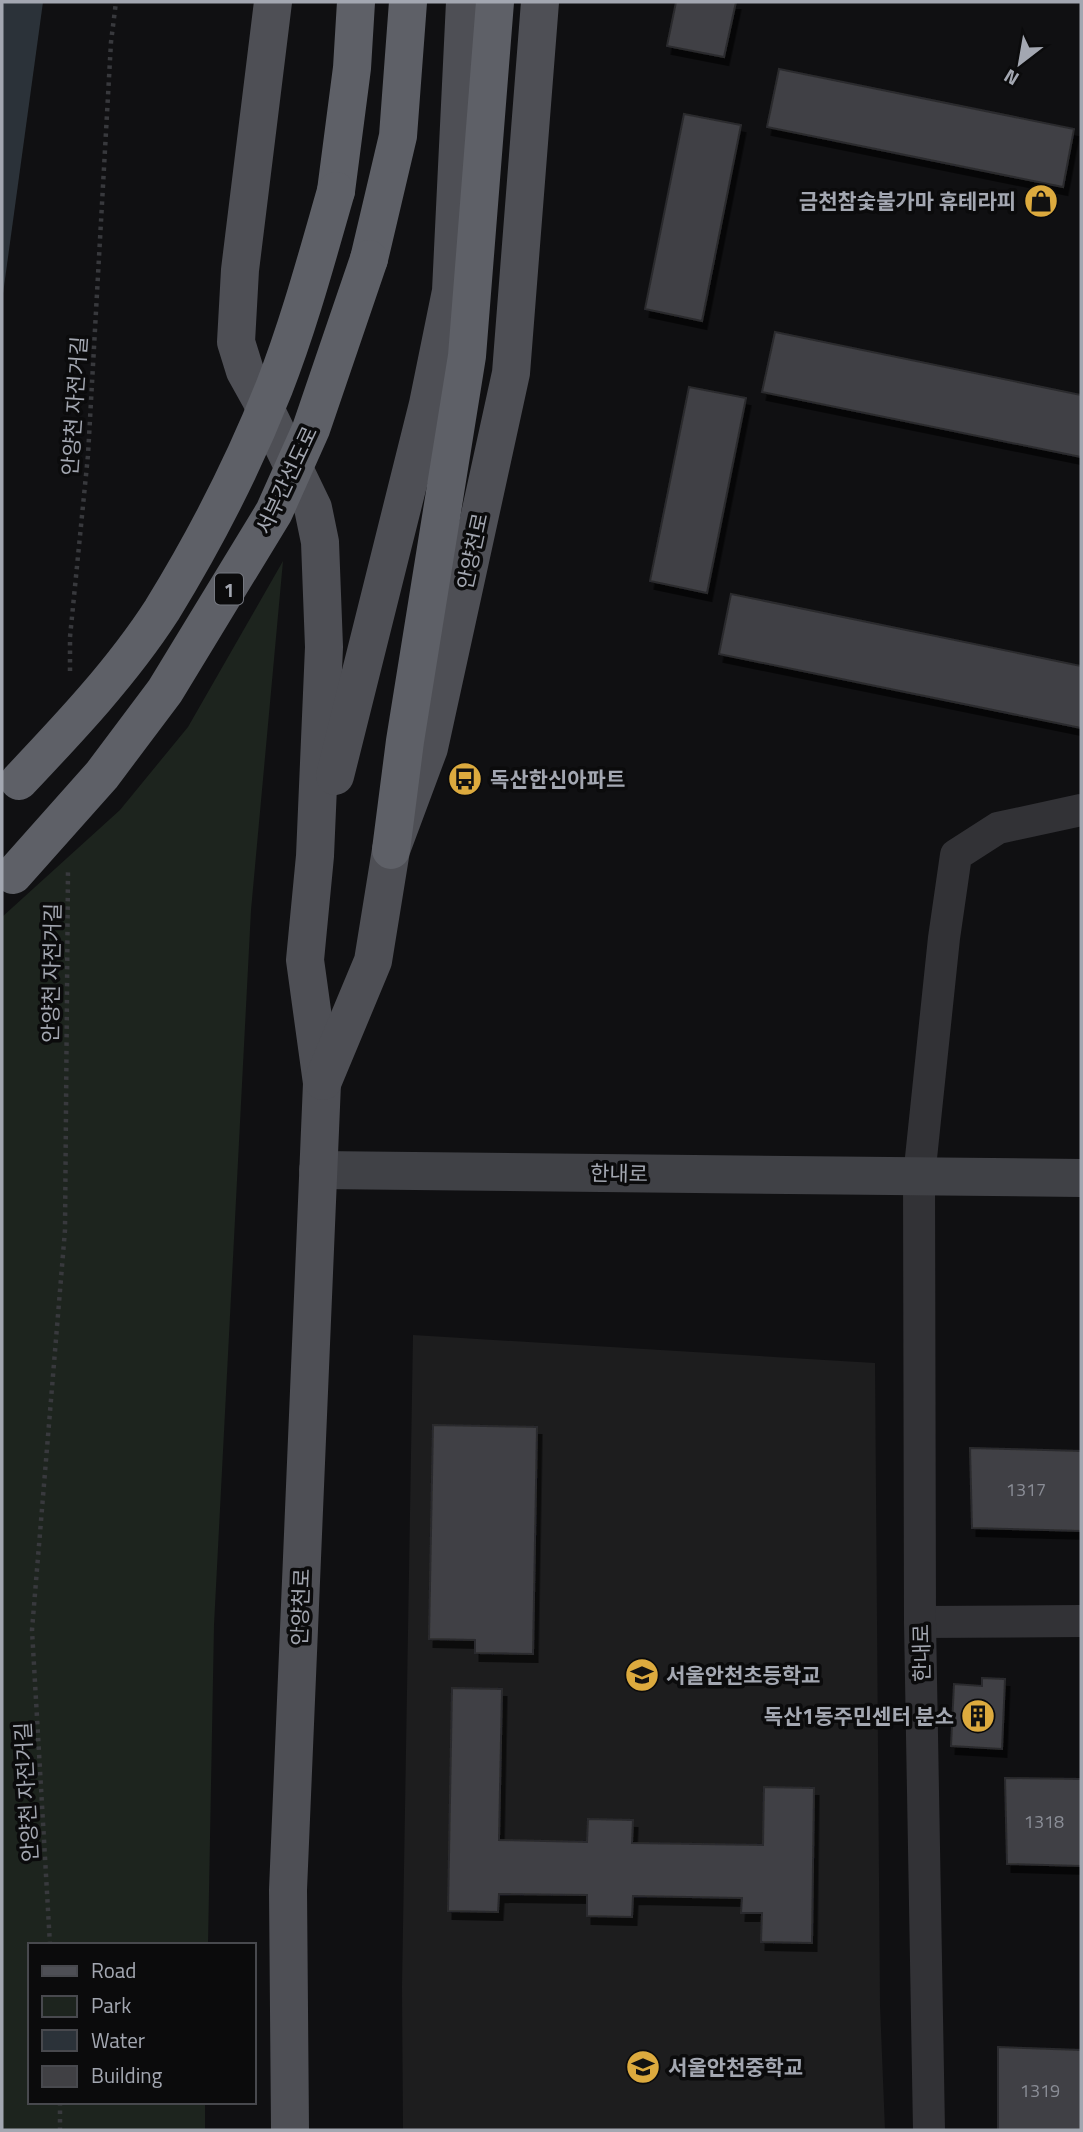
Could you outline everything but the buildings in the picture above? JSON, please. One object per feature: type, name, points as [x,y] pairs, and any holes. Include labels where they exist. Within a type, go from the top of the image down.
[{"type":"highway","name":"1","points":[[2,797],[100,693],[161,611],[227,494],[274,388],[307,292],[336,191],[352,68],[356,2]]},
{"type":"highway","name":"서부간선도로","points":[[2,884],[110,764],[165,691],[274,512],[311,429],[369,259],[398,136],[408,2]]},
{"type":"highway","points":[[391,850],[405,741],[467,356],[495,2]]},
{"type":"main road","name":"안양천로","points":[[273,2],[240,270],[236,342],[245,372],[313,508],[320,542],[324,647],[315,856],[305,960],[322,1083],[288,1890],[290,2130]]},
{"type":"main road","points":[[315,856],[428,404],[451,291],[465,2]]},
{"type":"main road","name":"안양천로","points":[[322,1083],[373,961],[391,850],[429,748],[511,373],[540,2]]},
{"type":"main road","name":"한내로","points":[[318,1170],[1081,1178]]},
{"type":"street","points":[[919,1177],[944,938],[956,855],[998,828],[1081,810]]},
{"type":"street","name":"한내로","points":[[919,1177],[920,1622],[929,2130]]},
{"type":"street","points":[[920,1622],[1081,1621]]},
{"type":"path","name":"안양천 자전거길","points":[[70,679],[70,637],[88,454],[111,41],[116,2]]},
{"type":"path","name":"안양천 자전거길","points":[[50,1943],[32,1630],[65,1230],[68,858]]},
{"type":"path","points":[[60,2104],[60,2130]]},
{"type":"shaded area","name":"서울안천초등학교","points":[[413,1335],[875,1363],[880,2005],[885,2130],[403,2130],[402,1987]]},
{"type":"green space","points":[[283,561],[251,910],[214,1625],[208,1943],[28,1943],[28,2104],[205,2104],[205,2130],[2,2130],[2,917],[120,810],[188,727]]},
{"type":"water","points":[[2,2],[43,2],[2,301]]},
{"type":"place","name":"금천참숯불가마 휴테라피","points":[[1041,201]]},
{"type":"place","name":"독산한신아파트","points":[[465,779]]},
{"type":"place","name":"서울안천초등학교","points":[[642,1675]]},
{"type":"place","name":"독산1동주민센터 분소","points":[[978,1716]]},
{"type":"place","name":"서울안천중학교","points":[[643,2067]]}]
